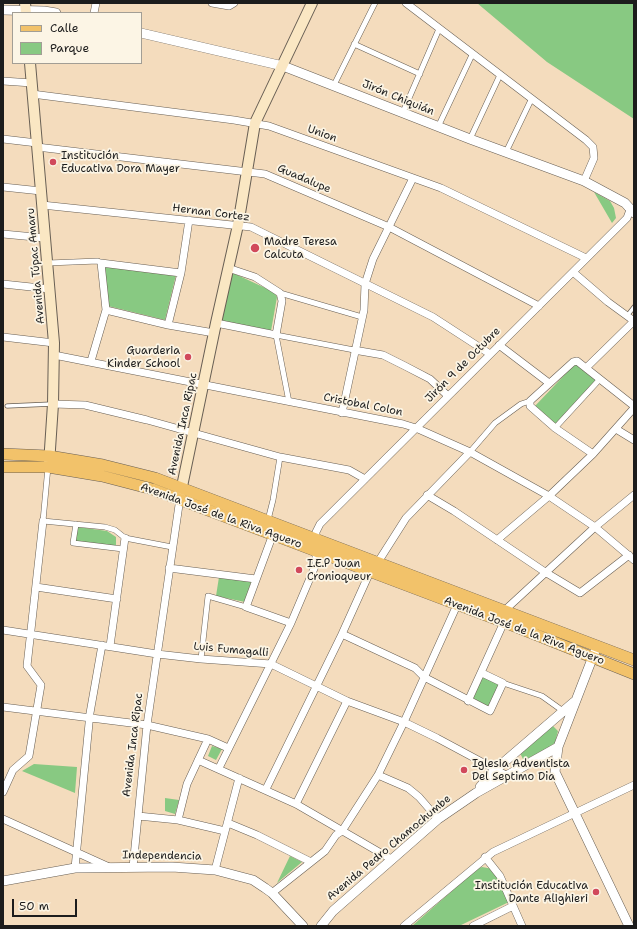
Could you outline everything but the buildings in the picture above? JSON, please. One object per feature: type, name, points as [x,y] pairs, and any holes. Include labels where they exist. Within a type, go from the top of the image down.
[{"type":"main road","name":"Avenida Inca Ripac","points":[[181,492],[238,225],[255,123],[312,3]]},
{"type":"main road","name":"Avenida Túpac Amaru","points":[[30,64],[54,343],[53,404],[48,467]]},
{"type":"main road","name":"Avenida José de la Riva Aguero","points":[[3,454],[50,456],[129,471],[181,492],[273,534],[456,605],[504,622],[634,674]]},
{"type":"main road","name":"Avenida José de la Riva Aguero","points":[[3,467],[48,467],[181,492],[268,520],[597,646],[633,657]]},
{"type":"street","points":[[212,3],[229,6],[234,3]]},
{"type":"street","points":[[334,85],[375,3]]},
{"type":"street","points":[[406,3],[531,100],[586,140],[593,147],[594,158],[584,181]]},
{"type":"street","points":[[3,10],[25,9],[50,12]]},
{"type":"street","points":[[403,112],[439,29]]},
{"type":"street","name":"Jirón Chiquián","points":[[142,33],[283,66],[438,127],[584,181],[624,203],[632,212]]},
{"type":"street","points":[[354,44],[420,74]]},
{"type":"street","points":[[438,127],[472,54]]},
{"type":"street","points":[[470,139],[500,75]]},
{"type":"street","points":[[3,81],[32,83]]},
{"type":"street","name":"Union","points":[[32,94],[269,126],[441,188],[586,258]]},
{"type":"street","points":[[506,152],[531,100]]},
{"type":"street","name":"Guadalupe","points":[[3,139],[37,145],[265,174],[389,228],[539,306]]},
{"type":"street","points":[[342,413],[362,317],[365,284],[373,258],[413,178]]},
{"type":"street","points":[[3,187],[41,191]]},
{"type":"street","name":"Hernan Cortez","points":[[42,205],[238,225],[264,233],[433,317],[490,354]]},
{"type":"street","name":"Jirón 9 de Octubre","points":[[316,538],[316,532],[320,524],[632,212]]},
{"type":"street","points":[[168,325],[181,273],[189,220]]},
{"type":"street","points":[[3,234],[45,238]]},
{"type":"street","points":[[48,263],[98,261],[101,263],[181,273]]},
{"type":"street","points":[[92,361],[106,310],[101,263]]},
{"type":"street","points":[[228,268],[255,277],[280,293],[362,317]]},
{"type":"street","points":[[573,272],[632,319],[586,368]]},
{"type":"street","points":[[3,284],[50,289]]},
{"type":"street","points":[[280,293],[282,300],[276,335],[289,402]]},
{"type":"street","points":[[106,310],[168,325],[215,328],[276,335],[383,355],[430,379],[448,396]]},
{"type":"street","points":[[3,337],[54,343]]},
{"type":"street","points":[[499,345],[548,383]]},
{"type":"street","name":"Cristobal Colon","points":[[54,355],[92,361],[416,428],[470,452],[549,496],[594,526],[631,558]]},
{"type":"street","points":[[378,562],[406,518],[470,452],[495,423],[521,404],[530,401],[548,383],[573,362],[577,361],[634,407],[593,454],[549,496],[497,540]]},
{"type":"street","points":[[555,428],[600,380]]},
{"type":"street","points":[[530,401],[530,406],[555,428],[593,454]]},
{"type":"street","points":[[53,404],[85,405],[148,420],[280,457],[349,470],[364,479]]},
{"type":"street","points":[[616,429],[634,440]]},
{"type":"street","points":[[268,520],[280,457]]},
{"type":"street","points":[[3,792],[13,770],[29,758],[41,684],[27,666],[32,634],[48,467]]},
{"type":"street","name":"Avenida Inca Ripac","points":[[133,867],[147,724],[181,492]]},
{"type":"street","points":[[427,495],[580,593],[631,558]]},
{"type":"street","points":[[505,610],[594,526],[634,495]]},
{"type":"street","points":[[43,521],[105,527],[115,530],[125,538],[172,547]]},
{"type":"street","points":[[76,524],[73,542],[123,549]]},
{"type":"street","points":[[246,607],[273,534]]},
{"type":"street","points":[[110,646],[125,538]]},
{"type":"street","points":[[219,768],[290,624],[317,560],[316,538]]},
{"type":"street","points":[[169,568],[256,579]]},
{"type":"street","points":[[266,790],[342,634],[370,572]]},
{"type":"street","points":[[36,586],[117,599]]},
{"type":"street","points":[[201,659],[208,596],[246,607],[290,624]]},
{"type":"street","points":[[272,893],[325,851],[336,835],[342,831],[378,775],[404,722],[456,605]]},
{"type":"street","points":[[468,701],[504,622]]},
{"type":"street","name":"Luis Fumagalli","points":[[3,630],[157,654],[271,664],[347,702],[404,722],[506,775]]},
{"type":"street","points":[[342,634],[415,668],[424,677],[490,712],[503,683]]},
{"type":"street","points":[[75,868],[90,718],[102,645]]},
{"type":"street","points":[[597,646],[558,747],[554,772],[629,926]]},
{"type":"street","points":[[482,673],[503,683],[542,696],[563,711]]},
{"type":"street","name":"Avenida Pedro Chamochumbe","points":[[476,793],[496,769],[576,701]]},
{"type":"street","points":[[296,804],[347,702]]},
{"type":"street","points":[[3,707],[147,724],[208,739],[228,748]]},
{"type":"street","points":[[178,820],[187,784],[208,739]]},
{"type":"street","name":"Avenida Pedro Chamochumbe","points":[[321,926],[333,911],[438,819],[506,775],[558,747]]},
{"type":"street","points":[[517,751],[518,761],[525,766]]},
{"type":"street","points":[[198,760],[219,768],[296,804],[391,860]]},
{"type":"street","points":[[378,775],[408,788],[419,797],[438,819]]},
{"type":"street","points":[[215,870],[239,778]]},
{"type":"street","points":[[404,926],[485,857],[573,813],[634,785]]},
{"type":"street","points":[[138,816],[178,820],[225,831]]},
{"type":"street","points":[[3,819],[111,868]]},
{"type":"street","points":[[228,823],[257,835],[311,862]]},
{"type":"street","points":[[485,857],[500,876],[522,926]]},
{"type":"street","name":"Independencia","points":[[3,881],[75,868],[133,867],[195,868],[215,870],[252,880],[272,893],[303,926]]},
{"type":"street","points":[[473,926],[513,906]]},
{"type":"lane","points":[[632,319],[634,306]]},
{"type":"lane","points":[[7,406],[53,404]]},
{"type":"green space","points":[[477,3],[634,3],[634,119],[547,62]]},
{"type":"green space","points":[[594,192],[610,201],[614,208],[616,218],[612,223]]},
{"type":"green space","points":[[107,265],[176,275],[165,320],[108,306],[104,268]]},
{"type":"green space","points":[[233,273],[274,292],[277,297],[271,331],[218,321]]},
{"type":"green space","points":[[578,364],[596,380],[554,426],[535,406],[574,365]]},
{"type":"green space","points":[[78,527],[107,531],[116,537],[116,546],[75,541]]},
{"type":"green space","points":[[219,577],[251,582],[245,602],[216,596]]},
{"type":"green space","points":[[483,677],[499,685],[488,708],[472,700]]},
{"type":"green space","points":[[553,726],[558,731],[555,743],[525,760],[523,759],[520,753]]},
{"type":"green space","points":[[212,746],[222,749],[216,760],[208,756]]},
{"type":"green space","points":[[34,764],[77,767],[75,793],[22,771]]},
{"type":"green space","points":[[165,798],[179,800],[175,814],[165,811]]},
{"type":"green space","points":[[290,856],[302,862],[277,883]]},
{"type":"green space","points":[[482,867],[493,869],[509,902],[459,926],[412,926],[477,869]]},
{"type":"place","name":"Institución Educativa Dora Mayer","points":[[53,162]]},
{"type":"place","name":"Madre Teresa Calcuta","points":[[255,248]]},
{"type":"place","name":"Guarderia Kinder School","points":[[188,357]]},
{"type":"place","name":"I.E.P Juan Cronioqueur","points":[[299,570]]},
{"type":"place","name":"Iglesia Adventista Del Septimo Dia","points":[[464,770]]},
{"type":"place","name":"Institución Educativa Dante Alighieri","points":[[596,892]]}]
